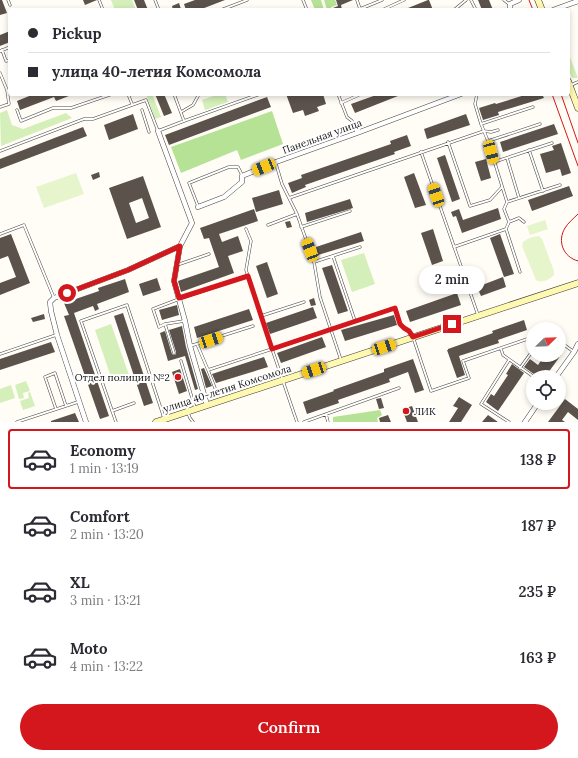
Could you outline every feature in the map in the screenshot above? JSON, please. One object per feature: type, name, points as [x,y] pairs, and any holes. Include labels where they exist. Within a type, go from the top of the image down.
[{"type":"main road","points":[[570,87],[578,108]]},
{"type":"main road","name":"улица 40-летия Комсомола","points":[[156,422],[170,419],[282,380],[578,283]]},
{"type":"street","points":[[510,8],[510,4],[519,0]]},
{"type":"street","points":[[559,8],[578,1]]},
{"type":"street","name":"Панельная улица","points":[[242,176],[456,96]]},
{"type":"street","points":[[158,130],[192,223],[180,246],[174,281],[190,346],[207,405]]},
{"type":"street","points":[[198,207],[224,197],[242,182],[242,176]]},
{"type":"street","points":[[86,422],[57,335],[50,302],[54,298],[128,270],[180,246]]},
{"type":"street","points":[[561,370],[578,344]]},
{"type":"street","points":[[524,422],[533,410]]},
{"type":"lane","points":[[8,0],[10,5]]},
{"type":"lane","points":[[226,8],[247,0]]},
{"type":"lane","points":[[364,8],[382,0]]},
{"type":"lane","points":[[386,8],[404,0]]},
{"type":"lane","points":[[456,8],[466,0]]},
{"type":"lane","points":[[504,0],[510,4]]},
{"type":"lane","points":[[1,51],[6,61],[8,60]]},
{"type":"lane","points":[[0,73],[7,90],[9,104],[0,107]]},
{"type":"lane","points":[[17,110],[21,121],[53,108],[72,108],[106,96]]},
{"type":"lane","points":[[129,96],[132,104]]},
{"type":"lane","points":[[175,96],[184,121]]},
{"type":"lane","points":[[181,112],[193,105],[198,96]]},
{"type":"lane","points":[[0,150],[84,119],[93,119],[146,100],[158,130],[254,96]]},
{"type":"lane","points":[[339,96],[347,117],[352,121],[357,133]]},
{"type":"lane","points":[[341,103],[357,96]]},
{"type":"lane","points":[[477,96],[476,104],[481,124],[488,141],[507,202],[504,209],[509,222],[506,229],[520,272]]},
{"type":"lane","points":[[481,124],[533,107]]},
{"type":"lane","points":[[142,110],[150,132]]},
{"type":"lane","points":[[488,141],[540,124]]},
{"type":"lane","points":[[289,198],[448,142],[484,131],[491,132],[498,130]]},
{"type":"lane","points":[[448,142],[470,206],[490,200],[502,187]]},
{"type":"lane","points":[[494,162],[552,143]]},
{"type":"lane","points":[[529,150],[543,191]]},
{"type":"lane","points":[[421,152],[478,316]]},
{"type":"lane","points":[[507,158],[520,198]]},
{"type":"lane","points":[[276,162],[282,184],[297,214],[314,262],[320,297],[341,361]]},
{"type":"lane","points":[[198,207],[189,183],[229,168],[238,167],[242,176]]},
{"type":"lane","points":[[507,202],[560,185]]},
{"type":"lane","points":[[301,227],[350,211]]},
{"type":"lane","points":[[268,225],[297,214]]},
{"type":"lane","points":[[509,222],[519,218],[524,222]]},
{"type":"lane","points":[[0,234],[24,225],[54,298]]},
{"type":"lane","points":[[246,229],[251,242],[246,270],[297,422]]},
{"type":"lane","points":[[454,247],[506,229]]},
{"type":"lane","points":[[314,262],[360,247]]},
{"type":"lane","points":[[176,266],[209,254]]},
{"type":"lane","points":[[333,256],[355,321]]},
{"type":"lane","points":[[185,321],[165,324],[159,327],[153,308],[248,276]]},
{"type":"lane","points":[[261,316],[304,302]]},
{"type":"lane","points":[[116,422],[81,321],[127,305],[170,419]]},
{"type":"lane","points":[[208,370],[395,308],[400,324],[409,331],[413,337],[431,391],[469,378],[463,361],[526,340]]},
{"type":"lane","points":[[165,324],[174,352]]},
{"type":"lane","points":[[190,346],[253,326]]},
{"type":"lane","points":[[0,354],[57,335]]},
{"type":"lane","points":[[197,344],[215,388]]},
{"type":"lane","points":[[566,346],[574,352]]},
{"type":"lane","points":[[500,349],[503,355],[526,372]]},
{"type":"lane","points":[[509,360],[481,404],[509,422]]},
{"type":"lane","points":[[520,368],[526,360]]},
{"type":"lane","points":[[181,362],[196,409]]},
{"type":"lane","points":[[56,409],[45,377],[56,373],[66,406]]},
{"type":"lane","points":[[305,422],[400,388]]},
{"type":"lane","points":[[17,422],[79,401]]},
{"type":"lane","points":[[112,411],[134,404]]},
{"type":"lane","points":[[187,412],[194,422]]},
{"type":"lane","points":[[326,414],[328,422]]},
{"type":"green space","points":[[111,0],[132,0],[135,8],[114,8]]},
{"type":"green space","points":[[311,0],[321,0],[323,8],[314,8]]},
{"type":"green space","points":[[324,0],[335,0],[337,5],[331,8],[326,8]]},
{"type":"green space","points":[[570,57],[578,78],[572,78],[570,73]]},
{"type":"green space","points":[[147,96],[153,96],[161,117],[155,119]]},
{"type":"green space","points":[[213,96],[226,96],[228,102],[205,110],[202,100]]},
{"type":"green space","points":[[7,110],[12,125],[23,129],[66,113],[72,118],[1,146],[0,113]]},
{"type":"green space","points":[[272,111],[283,144],[241,160],[237,150],[181,173],[171,147]]},
{"type":"green space","points":[[76,173],[84,194],[44,208],[36,187]]},
{"type":"green space","points":[[545,220],[548,229],[530,235],[527,226]]},
{"type":"green space","points":[[539,236],[542,239],[554,271],[554,275],[552,277],[541,281],[536,280],[522,246],[523,242],[532,237]]},
{"type":"green space","points":[[364,253],[375,284],[352,292],[341,260]]},
{"type":"green space","points":[[111,324],[129,375],[112,380],[95,330]]},
{"type":"green space","points":[[26,381],[30,391],[23,393],[24,398],[19,399],[15,385]]},
{"type":"green space","points":[[11,385],[15,398],[0,403],[0,389]]},
{"type":"green space","points":[[30,392],[35,406],[23,410],[20,401],[29,398],[28,393]]},
{"type":"green space","points":[[380,410],[382,415],[377,418],[378,422],[333,422],[333,417]]},
{"type":"building","points":[[0,0],[2,0],[7,13],[0,15]]},
{"type":"building","points":[[83,0],[97,0],[85,5]]},
{"type":"building","points":[[134,0],[144,0],[147,8],[137,8]]},
{"type":"building","points":[[195,0],[225,0],[204,8],[185,8],[184,4]]},
{"type":"building","points":[[336,0],[353,0],[341,5],[342,8],[333,8],[338,6]]},
{"type":"building","points":[[429,0],[432,8],[408,8]]},
{"type":"building","points":[[478,0],[489,0],[492,8],[481,8]]},
{"type":"building","points":[[179,3],[181,8],[172,8],[172,6]]},
{"type":"building","points":[[8,32],[8,43],[0,46],[0,35]]},
{"type":"building","points":[[29,96],[69,96],[56,101],[54,97],[20,110],[17,101]]},
{"type":"building","points":[[156,96],[165,96],[172,113],[164,116]]},
{"type":"building","points":[[287,96],[324,96],[326,104],[317,107],[319,111],[305,116],[303,110],[293,113]]},
{"type":"building","points":[[373,96],[398,96],[355,113],[351,104]]},
{"type":"building","points":[[522,96],[543,96],[544,98],[498,112],[499,115],[483,120],[479,108],[495,103],[496,104]]},
{"type":"building","points":[[267,97],[271,107],[169,145],[165,135]]},
{"type":"building","points":[[133,114],[138,129],[109,140],[104,125]]},
{"type":"building","points":[[466,114],[470,125],[427,139],[424,129]]},
{"type":"building","points":[[554,124],[558,134],[503,152],[500,142]]},
{"type":"building","points":[[83,127],[87,136],[0,169],[0,159]]},
{"type":"building","points":[[407,135],[411,146],[394,152],[395,154],[305,185],[306,187],[292,193],[288,183],[302,178],[301,175],[391,144],[390,141]]},
{"type":"building","points":[[561,143],[571,173],[562,176],[560,169],[546,173],[540,154],[554,150],[552,146]]},
{"type":"building","points":[[445,155],[460,199],[452,202],[437,158]]},
{"type":"building","points":[[486,159],[491,178],[481,181],[475,162]]},
{"type":"building","points":[[99,172],[100,177],[93,180],[91,175]]},
{"type":"building","points":[[414,173],[426,205],[415,208],[404,177]]},
{"type":"building","points":[[143,176],[161,227],[127,239],[109,188]],"holes":[[[142,198],[149,218],[136,223],[129,203]]]},
{"type":"building","points":[[569,186],[573,196],[532,211],[528,200]]},
{"type":"building","points":[[279,190],[283,204],[256,212],[252,198]]},
{"type":"building","points":[[350,199],[353,208],[307,222],[305,213]]},
{"type":"building","points":[[498,208],[501,219],[462,233],[456,216],[453,217],[451,212],[459,209],[463,220]]},
{"type":"building","points":[[254,209],[258,221],[219,234],[222,242],[238,236],[243,251],[228,256],[234,273],[181,292],[178,281],[219,267],[209,238],[204,239],[200,228]]},
{"type":"building","points":[[290,221],[292,227],[287,228],[285,222]]},
{"type":"building","points":[[433,229],[443,261],[432,265],[421,233]]},
{"type":"building","points":[[361,232],[364,241],[318,255],[316,247]]},
{"type":"building","points":[[11,234],[30,283],[0,295],[0,283],[16,277],[8,256],[0,259],[0,238]]},
{"type":"building","points":[[500,234],[514,274],[504,277],[490,238]]},
{"type":"building","points":[[267,262],[278,294],[267,298],[256,266]]},
{"type":"building","points":[[332,265],[348,311],[338,314],[322,268]]},
{"type":"building","points":[[503,277],[506,287],[481,296],[477,287]]},
{"type":"building","points":[[157,278],[161,290],[143,296],[139,284]]},
{"type":"building","points":[[125,279],[129,292],[97,304],[99,309],[95,311],[93,306],[74,313],[109,416],[100,419],[64,316],[69,315],[64,303],[99,291],[98,288]]},
{"type":"building","points":[[457,293],[461,305],[410,322],[406,311]]},
{"type":"building","points":[[314,298],[316,305],[311,306],[309,300]]},
{"type":"building","points":[[177,305],[179,315],[162,320],[159,310]]},
{"type":"building","points":[[313,307],[317,318],[270,334],[266,323]]},
{"type":"building","points":[[249,309],[253,320],[197,338],[194,327]]},
{"type":"building","points":[[123,313],[153,403],[144,406],[114,316]]},
{"type":"building","points":[[44,314],[45,319],[33,322],[31,318]]},
{"type":"building","points":[[394,315],[397,325],[345,341],[341,330]]},
{"type":"building","points":[[524,320],[526,327],[526,330],[498,340],[499,343],[459,356],[465,375],[457,378],[447,350],[493,333],[492,331]]},
{"type":"building","points":[[182,326],[186,347],[198,389],[195,390],[185,356],[168,361],[160,333],[165,331],[172,354],[174,355],[176,352],[169,330]]},
{"type":"building","points":[[322,337],[326,347],[281,363],[277,353]]},
{"type":"building","points":[[51,342],[55,352],[0,370],[0,359]]},
{"type":"building","points":[[264,357],[268,367],[216,383],[212,374]]},
{"type":"building","points":[[413,359],[424,390],[415,393],[408,372],[389,379],[390,382],[338,400],[339,403],[307,414],[303,402],[384,372],[384,369]]},
{"type":"building","points":[[528,362],[534,362],[538,365],[540,362],[556,362],[550,370],[528,370],[524,367]]},
{"type":"building","points":[[512,364],[524,373],[498,411],[486,402],[491,394],[494,396],[508,375],[506,374]]},
{"type":"building","points":[[204,368],[212,386],[206,388],[201,369]]},
{"type":"building","name":"Отдел полиции №2","points":[[180,369],[187,391],[179,394],[172,372]]},
{"type":"building","points":[[459,397],[472,405],[461,422],[449,422],[458,408],[453,406]]},
{"type":"building","points":[[381,398],[384,408],[379,409],[376,399]]},
{"type":"building","points":[[566,400],[578,409],[578,420],[568,412],[562,420],[565,422],[548,422],[557,410],[566,410]]},
{"type":"building","points":[[412,406],[418,422],[407,422],[402,409]]},
{"type":"building","points":[[75,413],[79,422],[51,422],[51,421]]},
{"type":"building","points":[[388,415],[391,422],[380,422],[379,418]]},
{"type":"building","points":[[488,415],[498,422],[482,422]]},
{"type":"tram line","points":[[529,0],[532,8]]},
{"type":"tram line","points":[[553,96],[578,166]]},
{"type":"tram line","points":[[562,96],[578,143]]},
{"type":"tram line","points":[[578,214],[566,226],[562,238],[565,252],[573,259],[578,261]]},
{"type":"place","name":"Отдел полиции №2","points":[[178,377]]},
{"type":"place","name":"ЛИК","points":[[406,411]]},
{"type":"route","points":[[67,293],[128,270],[180,246],[174,281],[179,298],[248,276],[272,349],[395,308],[400,324],[409,331],[413,337],[452,324]]}]
